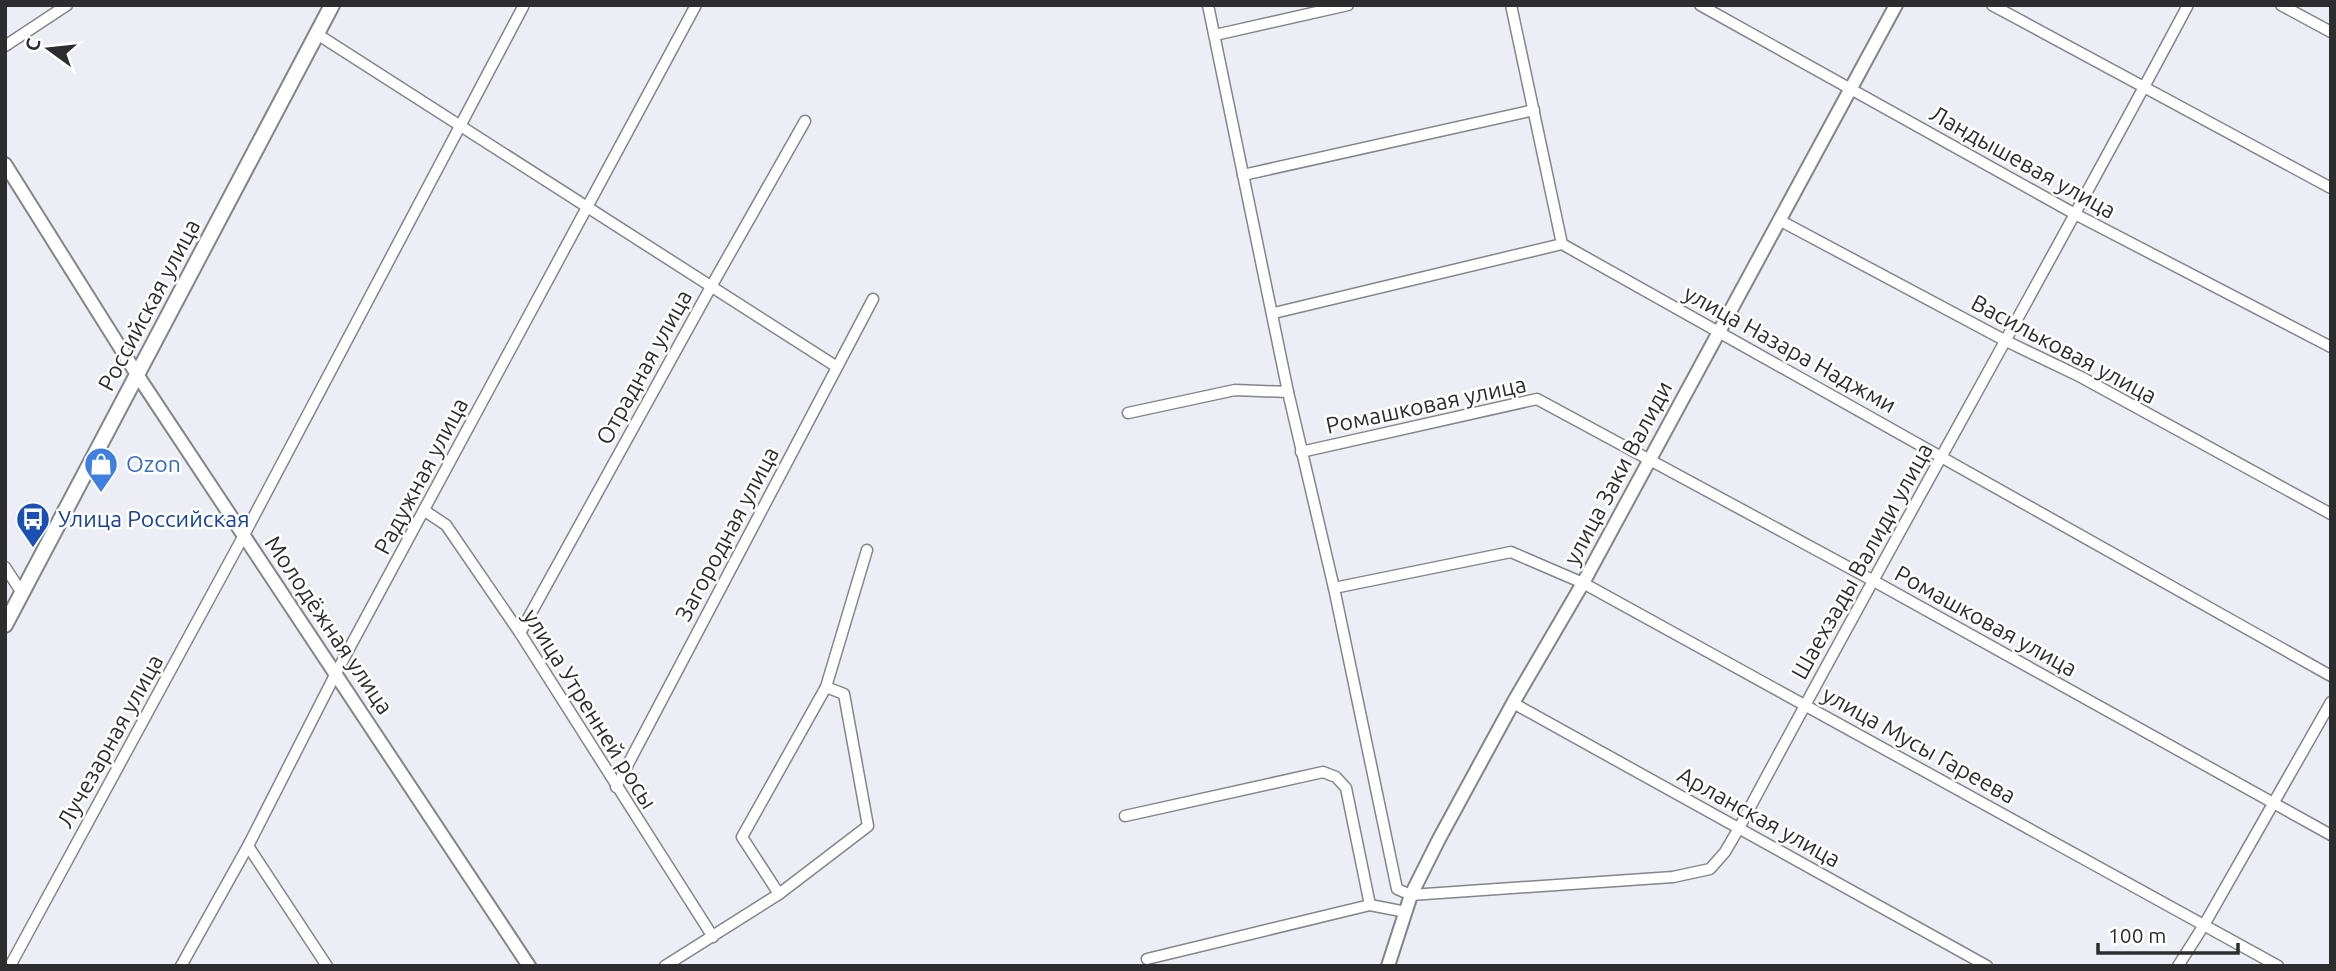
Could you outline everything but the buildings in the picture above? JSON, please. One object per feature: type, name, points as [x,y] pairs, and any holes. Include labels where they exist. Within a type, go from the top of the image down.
[{"type":"main road","name":"Российская улица","points":[[5,625],[332,5]]},
{"type":"street","points":[[5,46],[67,5]]},
{"type":"street","name":"Лучезарная улица","points":[[10,966],[244,535],[524,5]]},
{"type":"street","name":"Радужная улица","points":[[181,966],[248,846],[336,673],[696,5]]},
{"type":"street","points":[[1208,5],[1242,175],[1274,313],[1288,392],[1334,588],[1397,889],[1412,895]]},
{"type":"street","points":[[1215,35],[1348,5]]},
{"type":"street","points":[[1274,313],[1562,244],[1511,5]]},
{"type":"street","name":"Ландышевая улица","points":[[1700,5],[2075,214],[2331,348]]},
{"type":"street","name":"улица Заки Валиди","points":[[1388,966],[1412,895],[1439,839],[1513,703],[1583,583],[1896,5]]},
{"type":"street","points":[[1992,5],[2331,188]]},
{"type":"street","name":"Шаехзады Валиди улица","points":[[1412,895],[1673,877],[1710,869],[1725,852],[2188,5]]},
{"type":"street","points":[[2281,5],[2331,32]]},
{"type":"street","points":[[317,34],[837,367]]},
{"type":"street","points":[[1242,175],[1534,110]]},
{"type":"street","name":"Отрадная улица","points":[[520,633],[805,121]]},
{"type":"street","name":"Молодёжная улица","points":[[5,164],[138,376],[529,966]]},
{"type":"street","name":"Васильковая улица","points":[[1779,220],[2006,341],[2081,377],[2331,514]]},
{"type":"street","name":"улица Назара Наджми","points":[[1562,244],[2331,676]]},
{"type":"street","name":"Загородная улица","points":[[616,787],[873,299]]},
{"type":"street","points":[[1128,413],[1235,390],[1288,392]]},
{"type":"street","name":"Ромашковая улица","points":[[1301,452],[1537,399],[1872,580],[2331,835]]},
{"type":"street","name":"улица Утренней росы","points":[[425,511],[446,525],[520,633],[713,937]]},
{"type":"street","points":[[779,894],[742,837],[826,687],[867,550]]},
{"type":"street","name":"улица Мусы Гареева","points":[[1334,588],[1511,552],[1583,583],[2278,966]]},
{"type":"street","points":[[5,567],[22,593]]},
{"type":"street","points":[[665,966],[779,894],[868,826],[844,694],[826,687]]},
{"type":"street","points":[[2178,966],[2331,702]]},
{"type":"street","name":"Арланская улица","points":[[1513,703],[1987,966]]},
{"type":"street","points":[[1125,816],[1323,772],[1336,777],[1346,788],[1370,905]]},
{"type":"street","points":[[248,846],[327,966]]},
{"type":"street","points":[[1147,959],[1370,905],[1406,912]]},
{"type":"place","name":"Ozon","points":[[101,494]]},
{"type":"place","name":"Улица Российская","points":[[33,549]]}]
